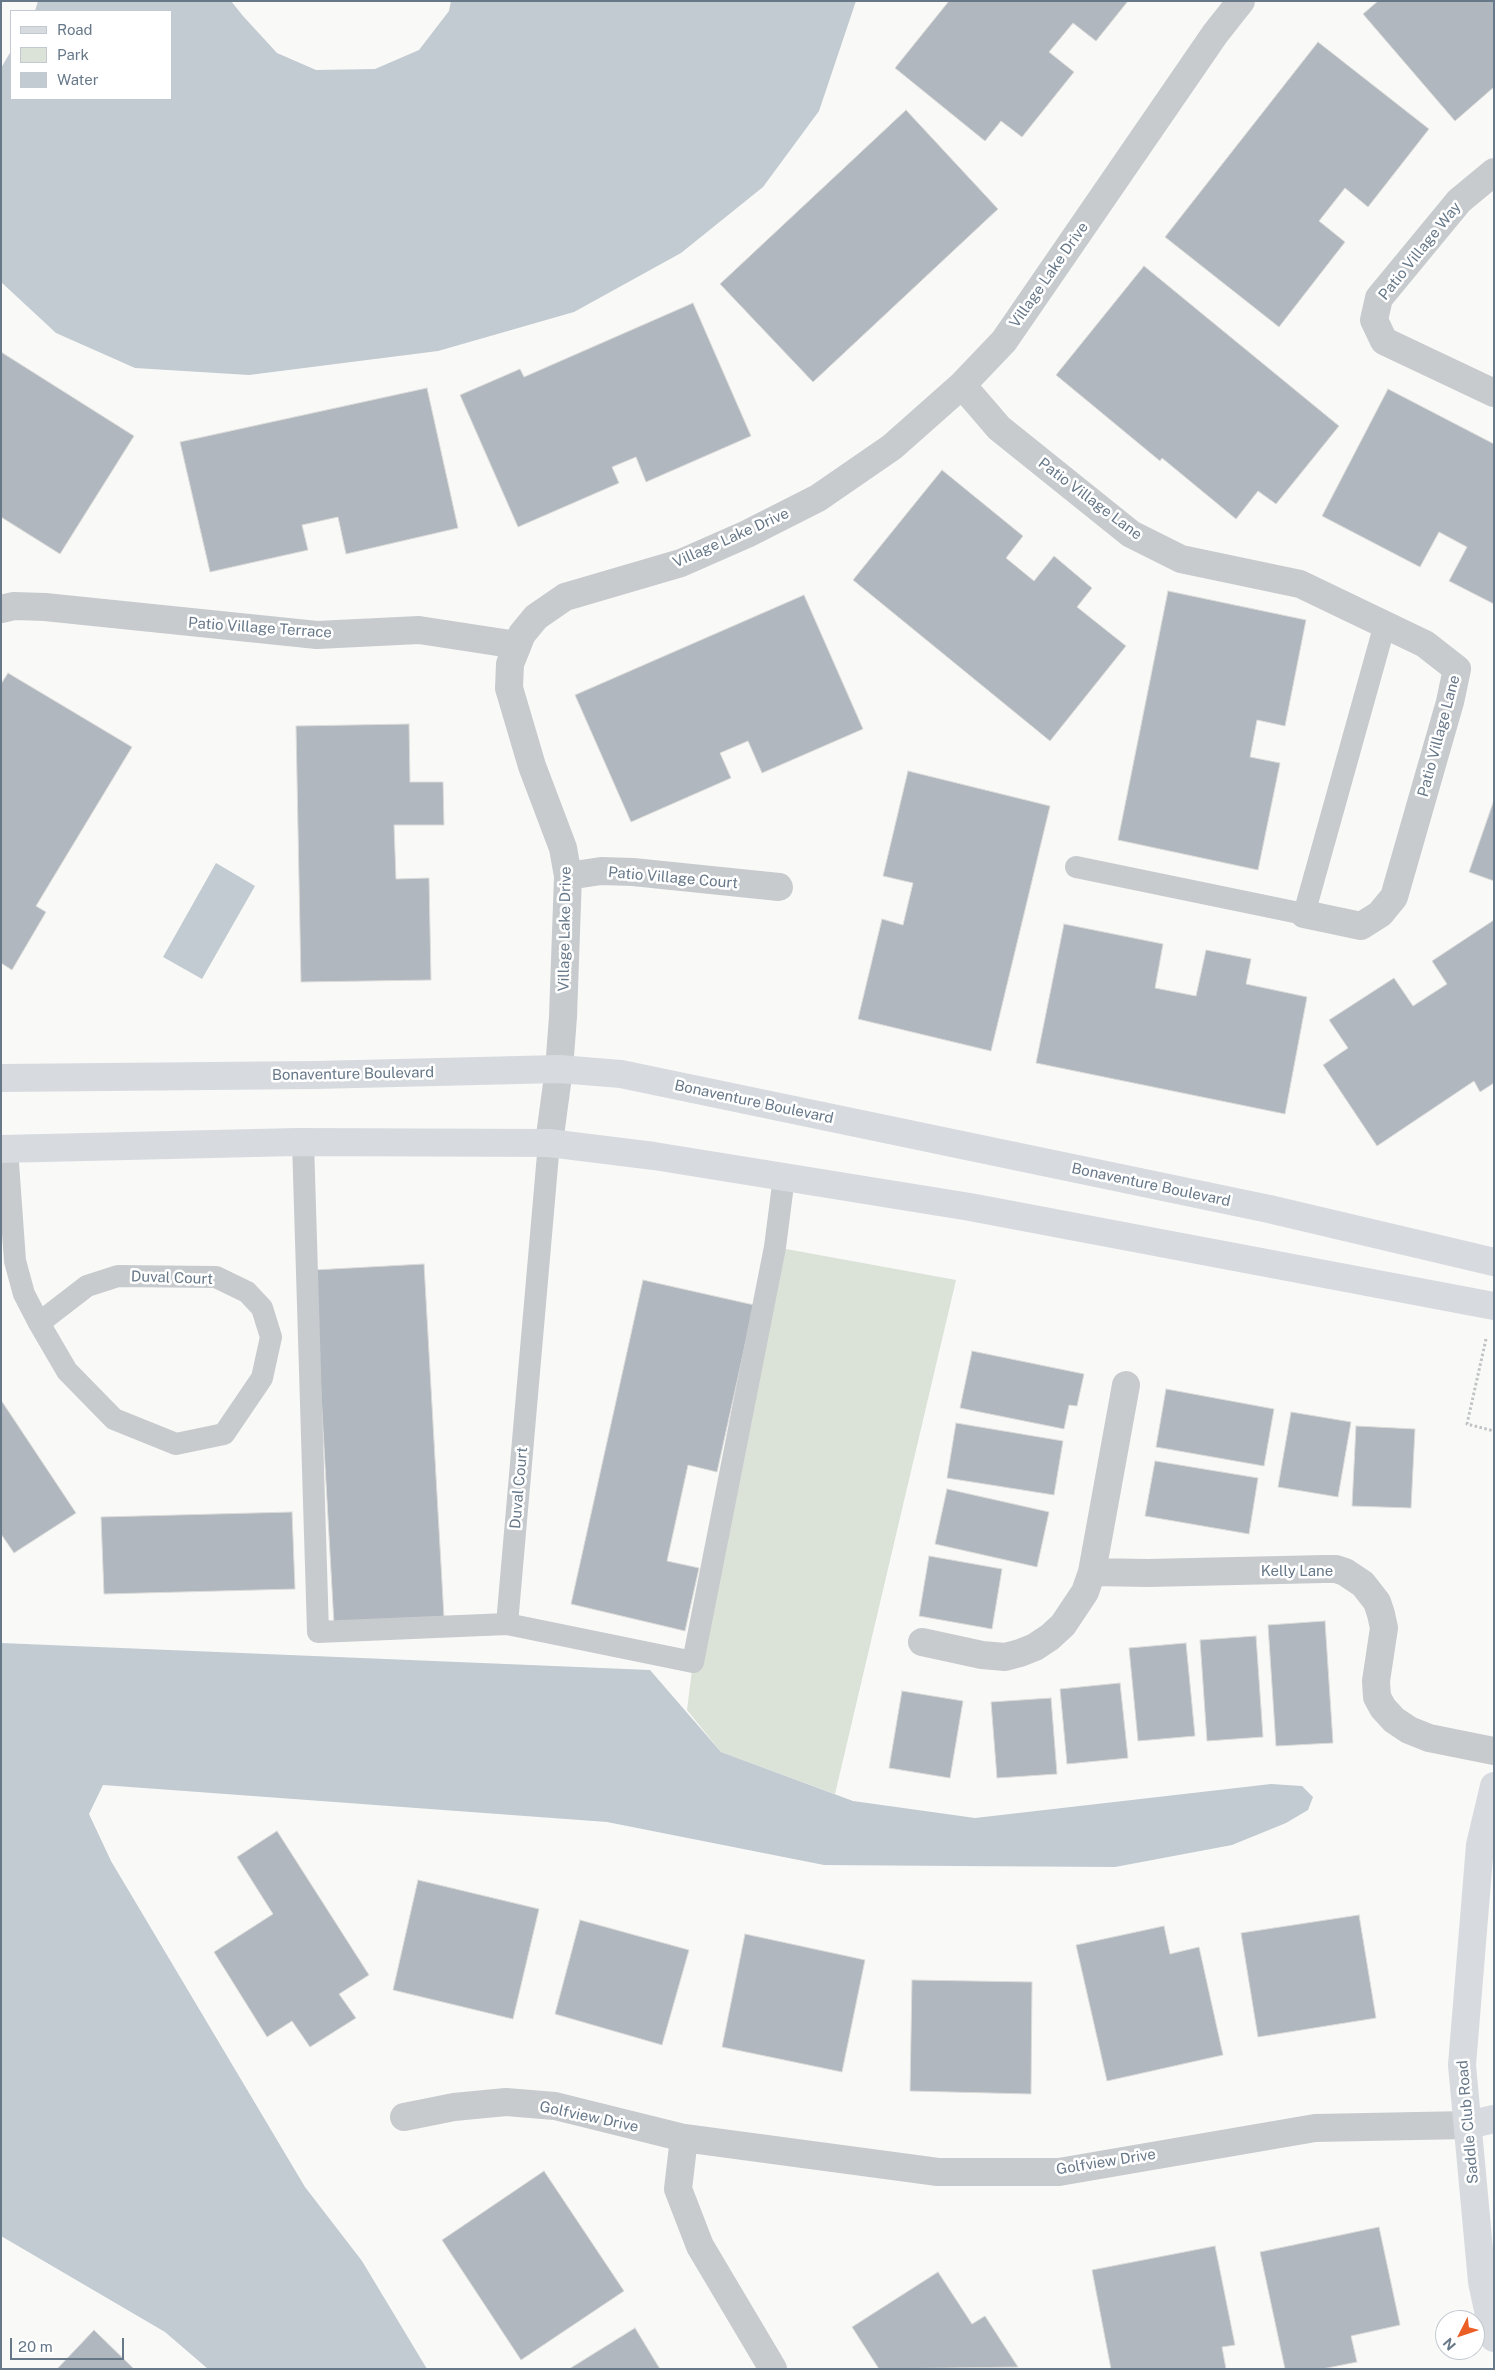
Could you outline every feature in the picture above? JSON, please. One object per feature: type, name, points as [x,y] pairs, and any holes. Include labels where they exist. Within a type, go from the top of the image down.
[{"type":"main road","name":"Bonaventure Boulevard","points":[[1,1078],[316,1076],[559,1069],[630,1076],[1269,1209],[1494,1262]]},
{"type":"main road","points":[[4,1149],[302,1142],[549,1143],[654,1156],[970,1207],[1494,1306]]},
{"type":"main road","name":"Saddle Club Road","points":[[1494,1786],[1480,1845],[1462,2065],[1482,2282],[1494,2338]]},
{"type":"main road","points":[[1468,2125],[1494,2119]]},
{"type":"street","name":"Village Lake Drive","points":[[549,1143],[559,1069],[568,919],[568,876],[563,848],[532,766],[512,702],[509,677],[510,664],[522,634],[536,617],[565,597],[681,562],[747,534],[818,498],[892,447],[962,385],[1004,341],[1215,34],[1241,1]]},
{"type":"street","name":"Patio Village Way","points":[[1494,172],[1460,201],[1379,298],[1374,320],[1384,341],[1494,392]]},
{"type":"street","name":"Patio Village Lane","points":[[962,385],[999,428],[1131,534],[1181,559],[1300,584],[1425,644],[1457,669],[1450,702],[1394,896],[1380,914],[1361,926],[1304,914]]},
{"type":"street","name":"Patio Village Terrace","points":[[1,587],[34,606]]},
{"type":"street","name":"Patio Village Terrace","points":[[1,609],[14,606],[34,606],[317,635],[419,630],[517,645]]},
{"type":"street","name":"Patio Village Court","points":[[568,876],[600,872],[633,872],[779,887]]},
{"type":"street","points":[[922,1642],[982,1655],[1005,1656],[1020,1653],[1050,1637],[1063,1625],[1085,1592],[1092,1572],[1126,1385]]},
{"type":"street","name":"Kelly Lane","points":[[1092,1572],[1148,1574],[1336,1569],[1345,1572],[1363,1584],[1378,1602],[1384,1628],[1376,1681],[1378,1697],[1383,1708],[1394,1720],[1409,1730],[1429,1738],[1494,1751]]},
{"type":"street","name":"Golfview Drive","points":[[404,2117],[454,2107],[506,2102],[545,2105],[684,2138],[938,2172],[1059,2172],[1315,2128],[1468,2125]]},
{"type":"street","points":[[684,2138],[678,2189],[700,2246],[773,2369]]},
{"type":"lane","points":[[1304,914],[1385,624]]},
{"type":"lane","name":"Patio Village Lane","points":[[1076,867],[1304,914]]},
{"type":"lane","points":[[302,1142],[318,1632],[507,1624],[693,1662],[775,1247],[784,1177]]},
{"type":"lane","name":"Duval Court","points":[[507,1624],[549,1143]]},
{"type":"lane","name":"Duval Court","points":[[4,1149],[15,1261],[24,1294],[39,1323],[67,1371],[114,1419],[176,1444],[224,1434],[262,1378],[271,1337],[262,1308],[252,1297],[247,1292],[216,1277],[118,1276],[87,1286],[39,1323]]},
{"type":"path","points":[[1494,1306],[1467,1424],[1494,1432]]},
{"type":"green space","points":[[775,1247],[956,1280],[835,1794],[721,1752],[687,1710],[693,1662]]},
{"type":"water","points":[[38,1],[231,1],[277,53],[316,70],[375,69],[419,50],[449,11],[451,1],[856,1],[819,111],[763,187],[681,253],[574,312],[438,351],[249,375],[135,368],[56,333],[1,282],[1,68],[10,53],[10,100],[172,100],[172,10],[35,10]]},
{"type":"water","points":[[216,863],[255,886],[202,979],[163,957]]},
{"type":"water","points":[[1,1643],[650,1670],[721,1752],[853,1801],[975,1818],[1271,1784],[1302,1786],[1313,1797],[1308,1810],[1286,1823],[1232,1845],[1115,1867],[824,1865],[607,1822],[103,1785],[89,1814],[111,1861],[305,2187],[362,2261],[427,2369],[208,2369],[165,2332],[1,2236]]},
{"type":"building","points":[[949,1],[1128,1],[1096,41],[1073,23],[1049,52],[1074,72],[1022,137],[1001,121],[985,141],[895,68]]},
{"type":"building","points":[[1378,1],[1494,1],[1494,87],[1455,121],[1363,14]]},
{"type":"building","points":[[1318,42],[1429,129],[1368,207],[1345,188],[1319,221],[1345,242],[1279,327],[1165,237]]},
{"type":"building","points":[[906,110],[998,209],[813,382],[720,284]]},
{"type":"building","points":[[1144,266],[1339,426],[1276,504],[1258,491],[1236,519],[1162,458],[1160,461],[1056,375]]},
{"type":"building","points":[[693,303],[751,436],[646,482],[636,457],[612,467],[619,483],[518,527],[460,395],[520,369],[524,377]]},
{"type":"building","points":[[1,352],[134,436],[60,554],[1,517]]},
{"type":"building","points":[[427,388],[458,528],[346,554],[338,517],[302,525],[308,550],[210,572],[180,442]]},
{"type":"building","points":[[1388,389],[1494,444],[1494,604],[1449,581],[1467,547],[1439,532],[1420,567],[1322,516]]},
{"type":"building","points":[[942,470],[1023,536],[1006,558],[1034,581],[1054,556],[1092,588],[1077,607],[1126,646],[1050,741],[853,580]]},
{"type":"building","points":[[1168,591],[1306,620],[1285,726],[1257,720],[1250,757],[1280,763],[1258,870],[1118,840]]},
{"type":"building","points":[[804,595],[863,729],[762,773],[748,741],[720,753],[731,778],[631,822],[575,695]]},
{"type":"building","points":[[8,673],[132,747],[36,906],[46,912],[12,970],[1,963],[1,684]]},
{"type":"building","points":[[409,724],[410,782],[443,782],[444,825],[394,825],[396,879],[429,878],[431,980],[301,982],[296,726]]},
{"type":"building","points":[[908,771],[1050,806],[991,1051],[858,1019],[882,919],[903,925],[913,883],[883,876]]},
{"type":"building","points":[[1494,800],[1494,881],[1469,872]]},
{"type":"building","points":[[1494,920],[1494,1083],[1480,1092],[1474,1081],[1377,1146],[1323,1065],[1348,1048],[1329,1020],[1394,978],[1413,1006],[1447,984],[1432,961]]},
{"type":"building","points":[[1064,924],[1163,944],[1155,988],[1196,996],[1206,950],[1251,959],[1246,984],[1307,997],[1285,1114],[1036,1063]]},
{"type":"building","points":[[424,1264],[444,1618],[334,1624],[314,1270]]},
{"type":"building","points":[[643,1280],[754,1305],[717,1472],[688,1465],[667,1561],[699,1568],[685,1631],[571,1604]]},
{"type":"building","points":[[972,1351],[1084,1374],[1077,1406],[1069,1405],[1064,1429],[960,1408]]},
{"type":"building","points":[[1166,1389],[1274,1409],[1264,1466],[1156,1447]]},
{"type":"building","points":[[1,1400],[76,1513],[14,1553],[1,1534]]},
{"type":"building","points":[[1291,1412],[1351,1422],[1338,1497],[1278,1487]]},
{"type":"building","points":[[956,1423],[1063,1441],[1054,1495],[947,1478]]},
{"type":"building","points":[[1356,1426],[1415,1429],[1411,1508],[1352,1506]]},
{"type":"building","points":[[1155,1461],[1258,1478],[1249,1534],[1145,1516]]},
{"type":"building","points":[[947,1489],[1049,1512],[1037,1567],[935,1544]]},
{"type":"building","points":[[292,1512],[295,1589],[104,1594],[101,1517]]},
{"type":"building","points":[[929,1556],[1002,1569],[992,1629],[919,1616]]},
{"type":"building","points":[[1325,1621],[1333,1743],[1276,1746],[1268,1625]]},
{"type":"building","points":[[1256,1636],[1263,1737],[1207,1741],[1200,1640]]},
{"type":"building","points":[[1186,1643],[1195,1736],[1138,1741],[1129,1648]]},
{"type":"building","points":[[1120,1683],[1128,1758],[1067,1764],[1060,1689]]},
{"type":"building","points":[[902,1691],[963,1701],[950,1778],[889,1768]]},
{"type":"building","points":[[1051,1698],[1057,1774],[997,1778],[991,1702]]},
{"type":"building","points":[[277,1831],[369,1975],[339,1994],[356,2018],[310,2047],[292,2021],[267,2037],[214,1952],[273,1914],[237,1857]]},
{"type":"building","points":[[418,1880],[539,1909],[513,2019],[393,1990]]},
{"type":"building","points":[[1359,1915],[1376,2018],[1258,2037],[1241,1933]]},
{"type":"building","points":[[580,1920],[689,1950],[662,2045],[555,2014]]},
{"type":"building","points":[[1164,1926],[1170,1954],[1199,1947],[1223,2055],[1107,2081],[1076,1945]]},
{"type":"building","points":[[745,1934],[865,1960],[842,2072],[722,2047]]},
{"type":"building","points":[[912,1980],[1032,1982],[1031,2094],[910,2091]]},
{"type":"building","points":[[544,2171],[624,2291],[521,2360],[442,2240]]},
{"type":"building","points":[[1379,2227],[1400,2325],[1351,2336],[1357,2362],[1322,2369],[1285,2369],[1260,2252]]},
{"type":"building","points":[[1215,2246],[1235,2345],[1222,2347],[1226,2369],[1111,2369],[1092,2270]]},
{"type":"building","points":[[938,2272],[972,2324],[985,2316],[1018,2367],[879,2369],[852,2327]]},
{"type":"building","points":[[635,2328],[660,2369],[569,2369]]},
{"type":"building","points":[[94,2330],[134,2369],[57,2369]]}]
